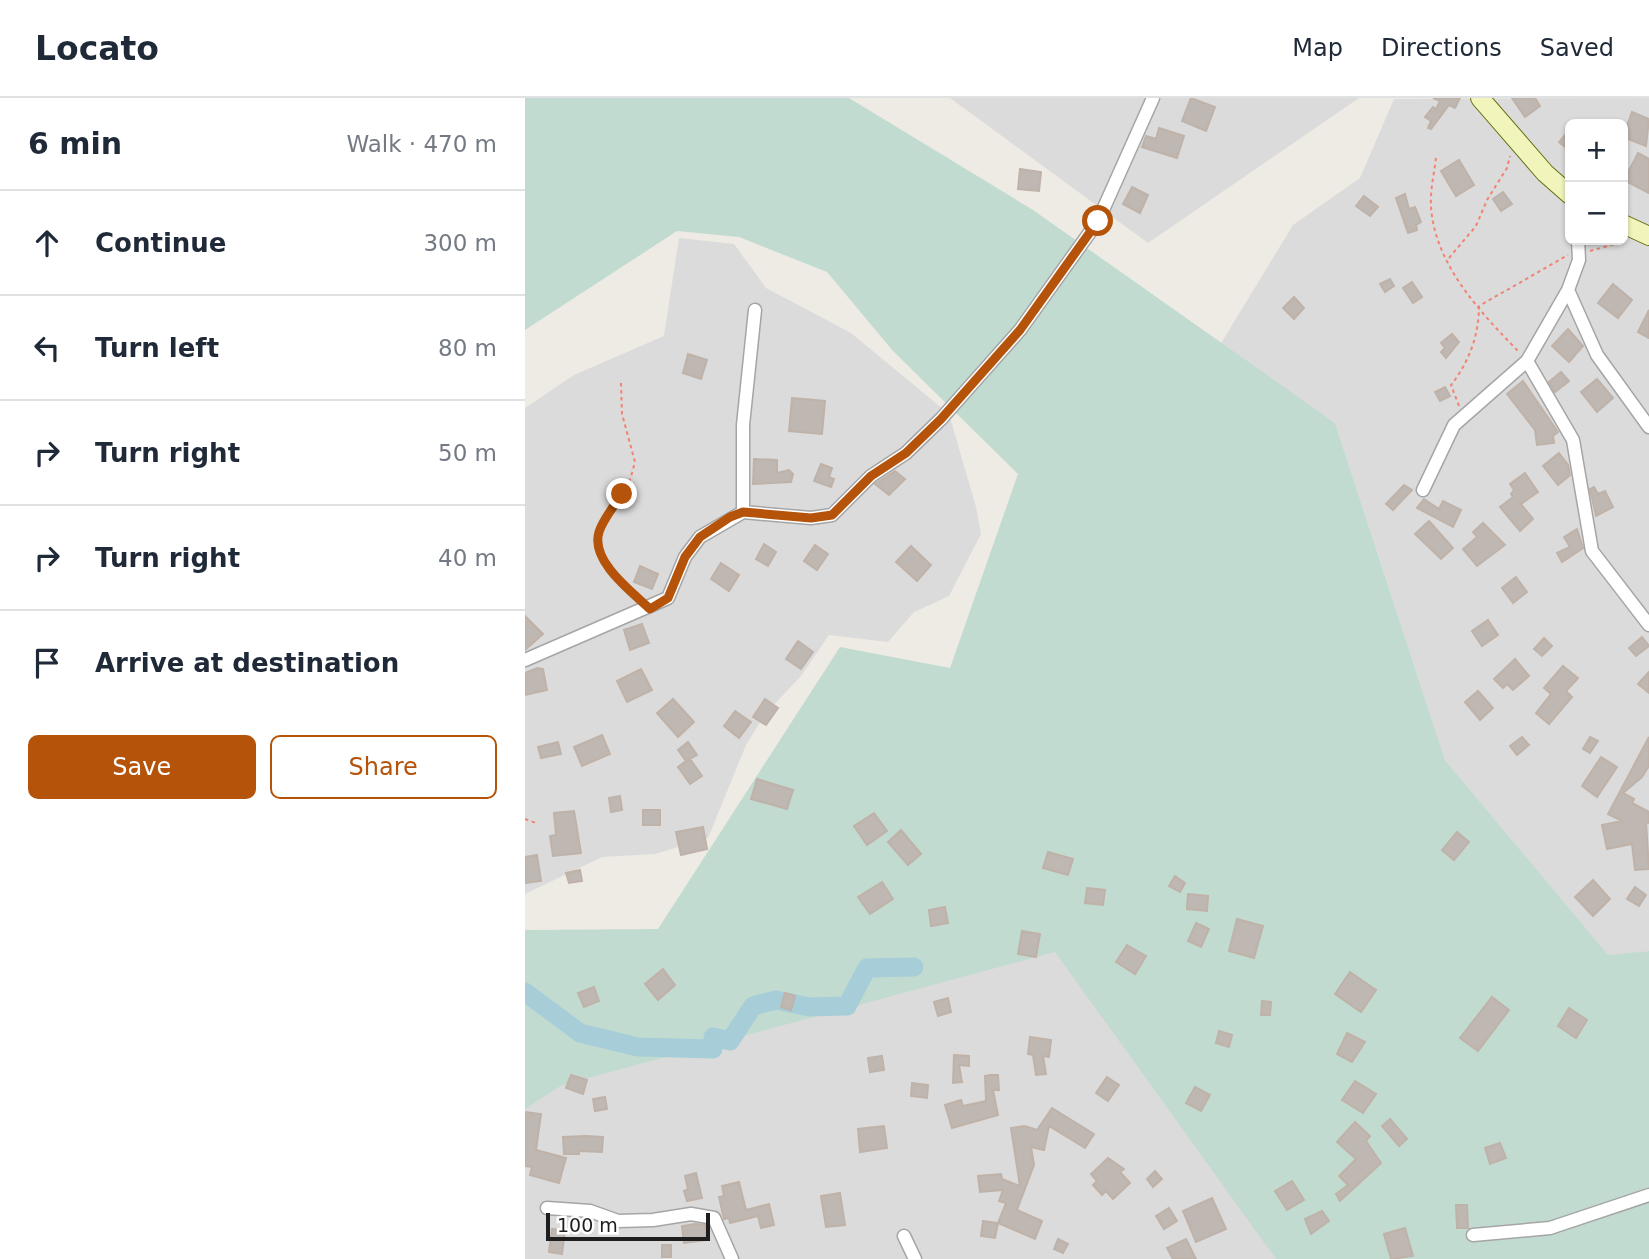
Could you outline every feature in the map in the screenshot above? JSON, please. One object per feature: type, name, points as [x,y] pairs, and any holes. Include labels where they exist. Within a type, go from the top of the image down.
[{"type":"street","points":[[525,660],[650,609],[668,598],[685,557],[700,537],[743,512],[811,518],[832,515],[871,476],[906,453],[941,419],[1020,330],[1098,221],[1153,98]]},
{"type":"street","points":[[1480,98],[1514,138],[1565,190]]},
{"type":"street","points":[[1628,226],[1649,236]]},
{"type":"street","points":[[1423,490],[1454,425],[1527,360],[1568,290],[1579,260],[1578,245]]},
{"type":"street","points":[[1568,290],[1597,355],[1649,427]]},
{"type":"street","points":[[743,512],[743,425],[755,310]]},
{"type":"street","points":[[1527,360],[1573,440],[1593,551],[1649,625]]},
{"type":"street","points":[[1473,1235],[1550,1228],[1649,1195]]},
{"type":"street","points":[[547,1208],[590,1210],[618,1221],[653,1220],[691,1214],[714,1219],[732,1259]]},
{"type":"street","points":[[905,1236],[915,1259]]},
{"type":"path","points":[[1447,260],[1476,226],[1487,200],[1507,167],[1514,138]]},
{"type":"path","points":[[1436,158],[1431,207],[1442,252],[1461,287],[1527,360]]},
{"type":"path","points":[[1479,306],[1563,255],[1611,245]]},
{"type":"path","points":[[1463,416],[1451,385],[1460,374],[1475,340],[1479,306]]},
{"type":"path","points":[[621,383],[622,414],[635,462],[631,480],[599,532],[598,545],[601,556],[619,579],[650,609]]},
{"type":"path","points":[[525,819],[537,823]]},
{"type":"shaded area","points":[[950,98],[1359,98],[1148,243]]},
{"type":"shaded area","points":[[1649,98],[1649,951],[1608,956],[1445,760],[1335,423],[1220,345],[1293,225],[1360,178],[1394,99]]},
{"type":"shaded area","points":[[679,238],[734,244],[766,288],[851,333],[949,414],[976,507],[981,534],[949,596],[914,612],[888,642],[829,635],[801,676],[765,714],[746,745],[708,838],[655,854],[602,857],[525,894],[525,408],[574,375],[664,336]]},
{"type":"shaded area","points":[[1298,892],[1382,1259],[525,1259],[525,1029]]},
{"type":"green space","points":[[525,98],[849,98],[1033,210],[1335,423],[1445,760],[1608,955],[1649,951],[1649,1259],[1276,1259],[1055,952],[562,1085],[525,1109],[525,930],[658,929],[840,647],[950,668],[1018,474],[893,351],[827,272],[739,237],[677,231],[525,330]]},
{"type":"building","points":[[1191,98],[1215,107],[1206,131],[1182,121]]},
{"type":"building","points":[[1433,98],[1460,98],[1455,108],[1449,105],[1431,129],[1428,128],[1431,121],[1425,117],[1433,107],[1436,109],[1440,101]]},
{"type":"building","points":[[1512,98],[1535,98],[1540,106],[1525,117]]},
{"type":"building","points":[[1632,112],[1649,119],[1646,146],[1628,139],[1628,123]]},
{"type":"building","points":[[1159,128],[1184,136],[1177,158],[1142,147],[1146,136],[1156,139]]},
{"type":"building","points":[[1565,135],[1565,147],[1559,142]]},
{"type":"building","points":[[1638,153],[1649,159],[1649,193],[1628,182],[1628,172]]},
{"type":"building","points":[[1459,160],[1474,185],[1456,196],[1441,171]]},
{"type":"building","points":[[1020,169],[1041,172],[1039,191],[1018,189]]},
{"type":"building","points":[[1132,187],[1148,195],[1140,213],[1123,204]]},
{"type":"building","points":[[1503,192],[1512,204],[1501,211],[1493,199]]},
{"type":"building","points":[[1405,194],[1409,209],[1415,207],[1421,222],[1416,225],[1417,230],[1408,233],[1396,198]]},
{"type":"building","points":[[1364,196],[1378,207],[1370,216],[1356,206]]},
{"type":"building","points":[[1390,279],[1394,286],[1385,292],[1380,284]]},
{"type":"building","points":[[1412,282],[1422,297],[1413,303],[1403,288]]},
{"type":"building","points":[[1613,284],[1632,300],[1618,318],[1598,303]]},
{"type":"building","points":[[1294,297],[1304,308],[1294,319],[1283,308]]},
{"type":"building","points":[[1649,310],[1649,338],[1638,332]]},
{"type":"building","points":[[1568,329],[1583,346],[1569,362],[1552,346]]},
{"type":"building","points":[[1452,334],[1459,342],[1446,358],[1441,352],[1445,348],[1441,343]]},
{"type":"building","points":[[688,354],[707,360],[701,379],[683,373]]},
{"type":"building","points":[[1561,372],[1569,381],[1555,392],[1549,382]]},
{"type":"building","points":[[1597,379],[1613,398],[1597,412],[1581,392]]},
{"type":"building","points":[[1523,381],[1558,432],[1553,436],[1554,443],[1537,445],[1535,430],[1507,394]]},
{"type":"building","points":[[1445,387],[1450,396],[1440,401],[1435,392]]},
{"type":"building","points":[[792,398],[825,401],[822,434],[789,431]]},
{"type":"building","points":[[1559,453],[1568,465],[1570,475],[1558,485],[1543,466]]},
{"type":"building","points":[[754,459],[777,460],[777,473],[789,470],[793,474],[791,482],[753,484]]},
{"type":"building","points":[[821,464],[832,468],[829,477],[834,479],[831,487],[814,481]]},
{"type":"building","points":[[895,471],[905,479],[889,495],[875,484]]},
{"type":"building","points":[[1525,473],[1538,492],[1521,504],[1533,519],[1520,531],[1500,507],[1513,497],[1511,494],[1514,490],[1510,484]]},
{"type":"building","points":[[1404,485],[1412,490],[1393,510],[1386,504]]},
{"type":"building","points":[[1594,487],[1598,494],[1605,491],[1613,507],[1596,516],[1590,489]]},
{"type":"building","points":[[1424,499],[1439,509],[1443,501],[1461,510],[1453,527],[1417,508]]},
{"type":"building","points":[[1429,521],[1453,548],[1441,559],[1415,534]]},
{"type":"building","points":[[1483,523],[1505,545],[1477,566],[1463,549],[1477,537],[1473,532]]},
{"type":"building","points":[[1577,529],[1583,548],[1562,562],[1557,553],[1570,547],[1564,537]]},
{"type":"building","points":[[764,544],[776,552],[768,566],[756,559]]},
{"type":"building","points":[[815,545],[828,554],[817,570],[804,561]]},
{"type":"building","points":[[911,546],[931,565],[917,581],[896,562]]},
{"type":"building","points":[[721,563],[739,575],[729,591],[711,579]]},
{"type":"building","points":[[640,566],[658,574],[652,589],[634,582]]},
{"type":"building","points":[[1516,577],[1527,592],[1513,603],[1502,588]]},
{"type":"building","points":[[525,616],[543,634],[525,650]]},
{"type":"building","points":[[1488,620],[1498,635],[1482,646],[1472,631]]},
{"type":"building","points":[[642,624],[649,643],[630,650],[624,630]]},
{"type":"building","points":[[1642,637],[1649,646],[1636,656],[1629,648]]},
{"type":"building","points":[[1544,638],[1552,646],[1542,656],[1534,649]]},
{"type":"building","points":[[798,641],[813,652],[801,669],[786,659]]},
{"type":"building","points":[[1515,659],[1529,676],[1513,690],[1507,684],[1503,688],[1494,679]]},
{"type":"building","points":[[1563,666],[1578,678],[1566,691],[1572,697],[1549,724],[1536,713],[1551,694],[1544,688]]},
{"type":"building","points":[[537,668],[543,669],[547,690],[525,695],[525,673]]},
{"type":"building","points":[[641,669],[652,690],[627,702],[617,681]]},
{"type":"building","points":[[1649,672],[1649,693],[1638,684]]},
{"type":"building","points":[[1478,691],[1493,708],[1480,720],[1465,702]]},
{"type":"building","points":[[673,699],[694,722],[678,737],[657,713]]},
{"type":"building","points":[[765,699],[778,708],[766,725],[753,717]]},
{"type":"building","points":[[735,711],[751,722],[739,738],[724,726]]},
{"type":"building","points":[[602,735],[610,754],[582,766],[574,747]]},
{"type":"building","points":[[1522,737],[1529,745],[1517,755],[1510,746]]},
{"type":"building","points":[[1590,737],[1598,741],[1590,753],[1583,749]]},
{"type":"building","points":[[1649,737],[1649,766],[1642,777],[1623,793],[1634,799],[1632,803],[1649,812],[1649,823],[1646,822],[1649,869],[1635,870],[1632,844],[1607,849],[1602,825],[1622,821],[1608,814]]},
{"type":"building","points":[[558,742],[561,754],[541,758],[538,747]]},
{"type":"building","points":[[688,742],[697,755],[690,759],[702,776],[690,784],[678,767],[686,761],[678,750]]},
{"type":"building","points":[[1601,757],[1617,767],[1597,797],[1582,786]]},
{"type":"building","points":[[757,779],[793,790],[787,809],[751,799]]},
{"type":"building","points":[[620,796],[622,810],[611,812],[609,798]]},
{"type":"building","points":[[643,810],[660,810],[660,825],[643,825]]},
{"type":"building","points":[[574,811],[581,853],[553,856],[550,836],[556,835],[554,813]]},
{"type":"building","points":[[874,813],[887,831],[867,845],[854,826]]},
{"type":"building","points":[[703,827],[707,849],[681,855],[676,832]]},
{"type":"building","points":[[901,830],[921,854],[908,865],[888,842]]},
{"type":"building","points":[[1457,832],[1469,842],[1454,860],[1442,850]]},
{"type":"building","points":[[1048,852],[1073,859],[1068,875],[1043,868]]},
{"type":"building","points":[[537,855],[541,881],[525,883],[525,857]]},
{"type":"building","points":[[580,870],[582,881],[569,883],[566,873]]},
{"type":"building","points":[[1175,876],[1185,883],[1180,892],[1169,886]]},
{"type":"building","points":[[1593,880],[1610,899],[1593,916],[1575,897]]},
{"type":"building","points":[[882,882],[893,899],[870,914],[858,897]]},
{"type":"building","points":[[1635,887],[1646,895],[1639,906],[1627,899]]},
{"type":"building","points":[[1087,888],[1105,890],[1103,905],[1085,903]]},
{"type":"building","points":[[1188,894],[1208,896],[1207,911],[1187,909]]},
{"type":"building","points":[[945,907],[948,923],[931,926],[929,910]]},
{"type":"building","points":[[1237,919],[1263,926],[1254,958],[1229,951]]},
{"type":"building","points":[[1196,923],[1209,929],[1201,947],[1188,941]]},
{"type":"building","points":[[1022,931],[1040,934],[1036,957],[1018,954]]},
{"type":"building","points":[[1127,945],[1146,956],[1135,974],[1116,962]]},
{"type":"building","points":[[663,969],[675,985],[658,1000],[645,984]]},
{"type":"building","points":[[1350,972],[1376,990],[1361,1012],[1335,994]]},
{"type":"building","points":[[594,987],[599,1001],[584,1007],[578,993]]},
{"type":"building","points":[[785,993],[795,996],[791,1010],[781,1007]]},
{"type":"building","points":[[1492,997],[1509,1010],[1478,1051],[1460,1038]]},
{"type":"building","points":[[948,998],[951,1012],[938,1016],[934,1002]]},
{"type":"building","points":[[1262,1001],[1271,1002],[1270,1015],[1261,1015]]},
{"type":"building","points":[[1569,1008],[1587,1020],[1576,1038],[1558,1026]]},
{"type":"building","points":[[1219,1031],[1232,1035],[1229,1047],[1216,1043]]},
{"type":"building","points":[[1347,1033],[1365,1042],[1352,1062],[1337,1054]]},
{"type":"building","points":[[1030,1037],[1051,1040],[1049,1057],[1043,1056],[1046,1074],[1036,1075],[1033,1055],[1028,1054]]},
{"type":"building","points":[[954,1055],[969,1056],[969,1066],[959,1065],[962,1082],[953,1083]]},
{"type":"building","points":[[882,1056],[884,1070],[870,1072],[868,1058]]},
{"type":"building","points":[[571,1075],[587,1080],[583,1094],[566,1088]]},
{"type":"building","points":[[998,1075],[999,1090],[993,1090],[998,1115],[952,1128],[945,1105],[961,1100],[963,1106],[986,1101],[985,1076]]},
{"type":"building","points":[[1107,1077],[1119,1085],[1108,1101],[1096,1093]]},
{"type":"building","points":[[1355,1081],[1376,1094],[1363,1113],[1342,1100]]},
{"type":"building","points":[[912,1083],[928,1085],[927,1098],[911,1096]]},
{"type":"building","points":[[1195,1087],[1210,1095],[1201,1111],[1186,1103]]},
{"type":"building","points":[[605,1097],[607,1109],[595,1111],[593,1099]]},
{"type":"building","points":[[1052,1108],[1094,1134],[1085,1148],[1049,1126],[1044,1150],[1031,1147],[1034,1165],[1017,1210],[1042,1221],[1035,1239],[998,1223],[1006,1203],[999,1201],[1003,1190],[980,1192],[978,1176],[1001,1174],[1002,1179],[1020,1186],[1011,1128],[1025,1126],[1037,1130]]},
{"type":"building","points":[[525,1112],[541,1114],[536,1150],[566,1158],[559,1183],[530,1175],[532,1167],[525,1166]]},
{"type":"building","points":[[1390,1119],[1407,1139],[1399,1146],[1382,1126]]},
{"type":"building","points":[[1355,1122],[1370,1136],[1366,1141],[1381,1163],[1340,1201],[1336,1194],[1348,1185],[1339,1176],[1356,1159],[1337,1142]]},
{"type":"building","points":[[884,1126],[887,1148],[860,1152],[858,1129]]},
{"type":"building","points":[[563,1137],[603,1137],[602,1152],[579,1151],[579,1154],[564,1154]]},
{"type":"building","points":[[1500,1143],[1506,1158],[1490,1164],[1485,1148]]},
{"type":"building","points":[[1108,1158],[1124,1169],[1120,1172],[1130,1183],[1113,1199],[1106,1191],[1102,1195],[1093,1185],[1097,1181],[1091,1174]]},
{"type":"building","points":[[1155,1171],[1162,1179],[1153,1187],[1147,1179]]},
{"type":"building","points":[[696,1173],[702,1198],[687,1201],[684,1191],[688,1189],[685,1176]]},
{"type":"building","points":[[1292,1181],[1304,1200],[1287,1210],[1275,1191]]},
{"type":"building","points":[[739,1182],[746,1210],[769,1204],[774,1225],[761,1228],[758,1216],[730,1223],[729,1218],[724,1219],[719,1197],[724,1196],[722,1186]]},
{"type":"building","points":[[840,1193],[845,1225],[826,1227],[821,1196]]},
{"type":"building","points":[[1212,1198],[1226,1229],[1196,1242],[1183,1211]]},
{"type":"building","points":[[1456,1205],[1467,1205],[1468,1228],[1457,1228]]},
{"type":"building","points":[[1169,1208],[1177,1221],[1164,1229],[1156,1216]]},
{"type":"building","points":[[1322,1211],[1329,1221],[1311,1234],[1305,1219]]},
{"type":"building","points":[[983,1221],[998,1223],[995,1238],[981,1236]]},
{"type":"building","points":[[705,1225],[707,1240],[684,1243],[682,1226]]},
{"type":"building","points":[[1405,1228],[1413,1256],[1391,1259],[1384,1234]]},
{"type":"building","points":[[552,1229],[565,1230],[562,1254],[549,1252]]},
{"type":"building","points":[[1058,1239],[1068,1244],[1063,1253],[1054,1249]]},
{"type":"building","points":[[1186,1239],[1196,1259],[1173,1259],[1167,1248]]},
{"type":"building","points":[[662,1245],[671,1245],[671,1257],[662,1257]]},
{"type":"waterway","points":[[525,992],[580,1033],[638,1047],[713,1049],[713,1037],[730,1041],[753,1006],[776,1000],[809,1007],[847,1006],[867,968],[914,967]]},
{"type":"route","points":[[622,494],[599,532],[598,545],[601,556],[619,579],[650,609],[668,598],[685,557],[700,537],[730,517],[743,512],[794,514],[811,518],[832,515],[871,476],[906,453],[941,419],[1020,330],[1058,281],[1098,221]]}]
